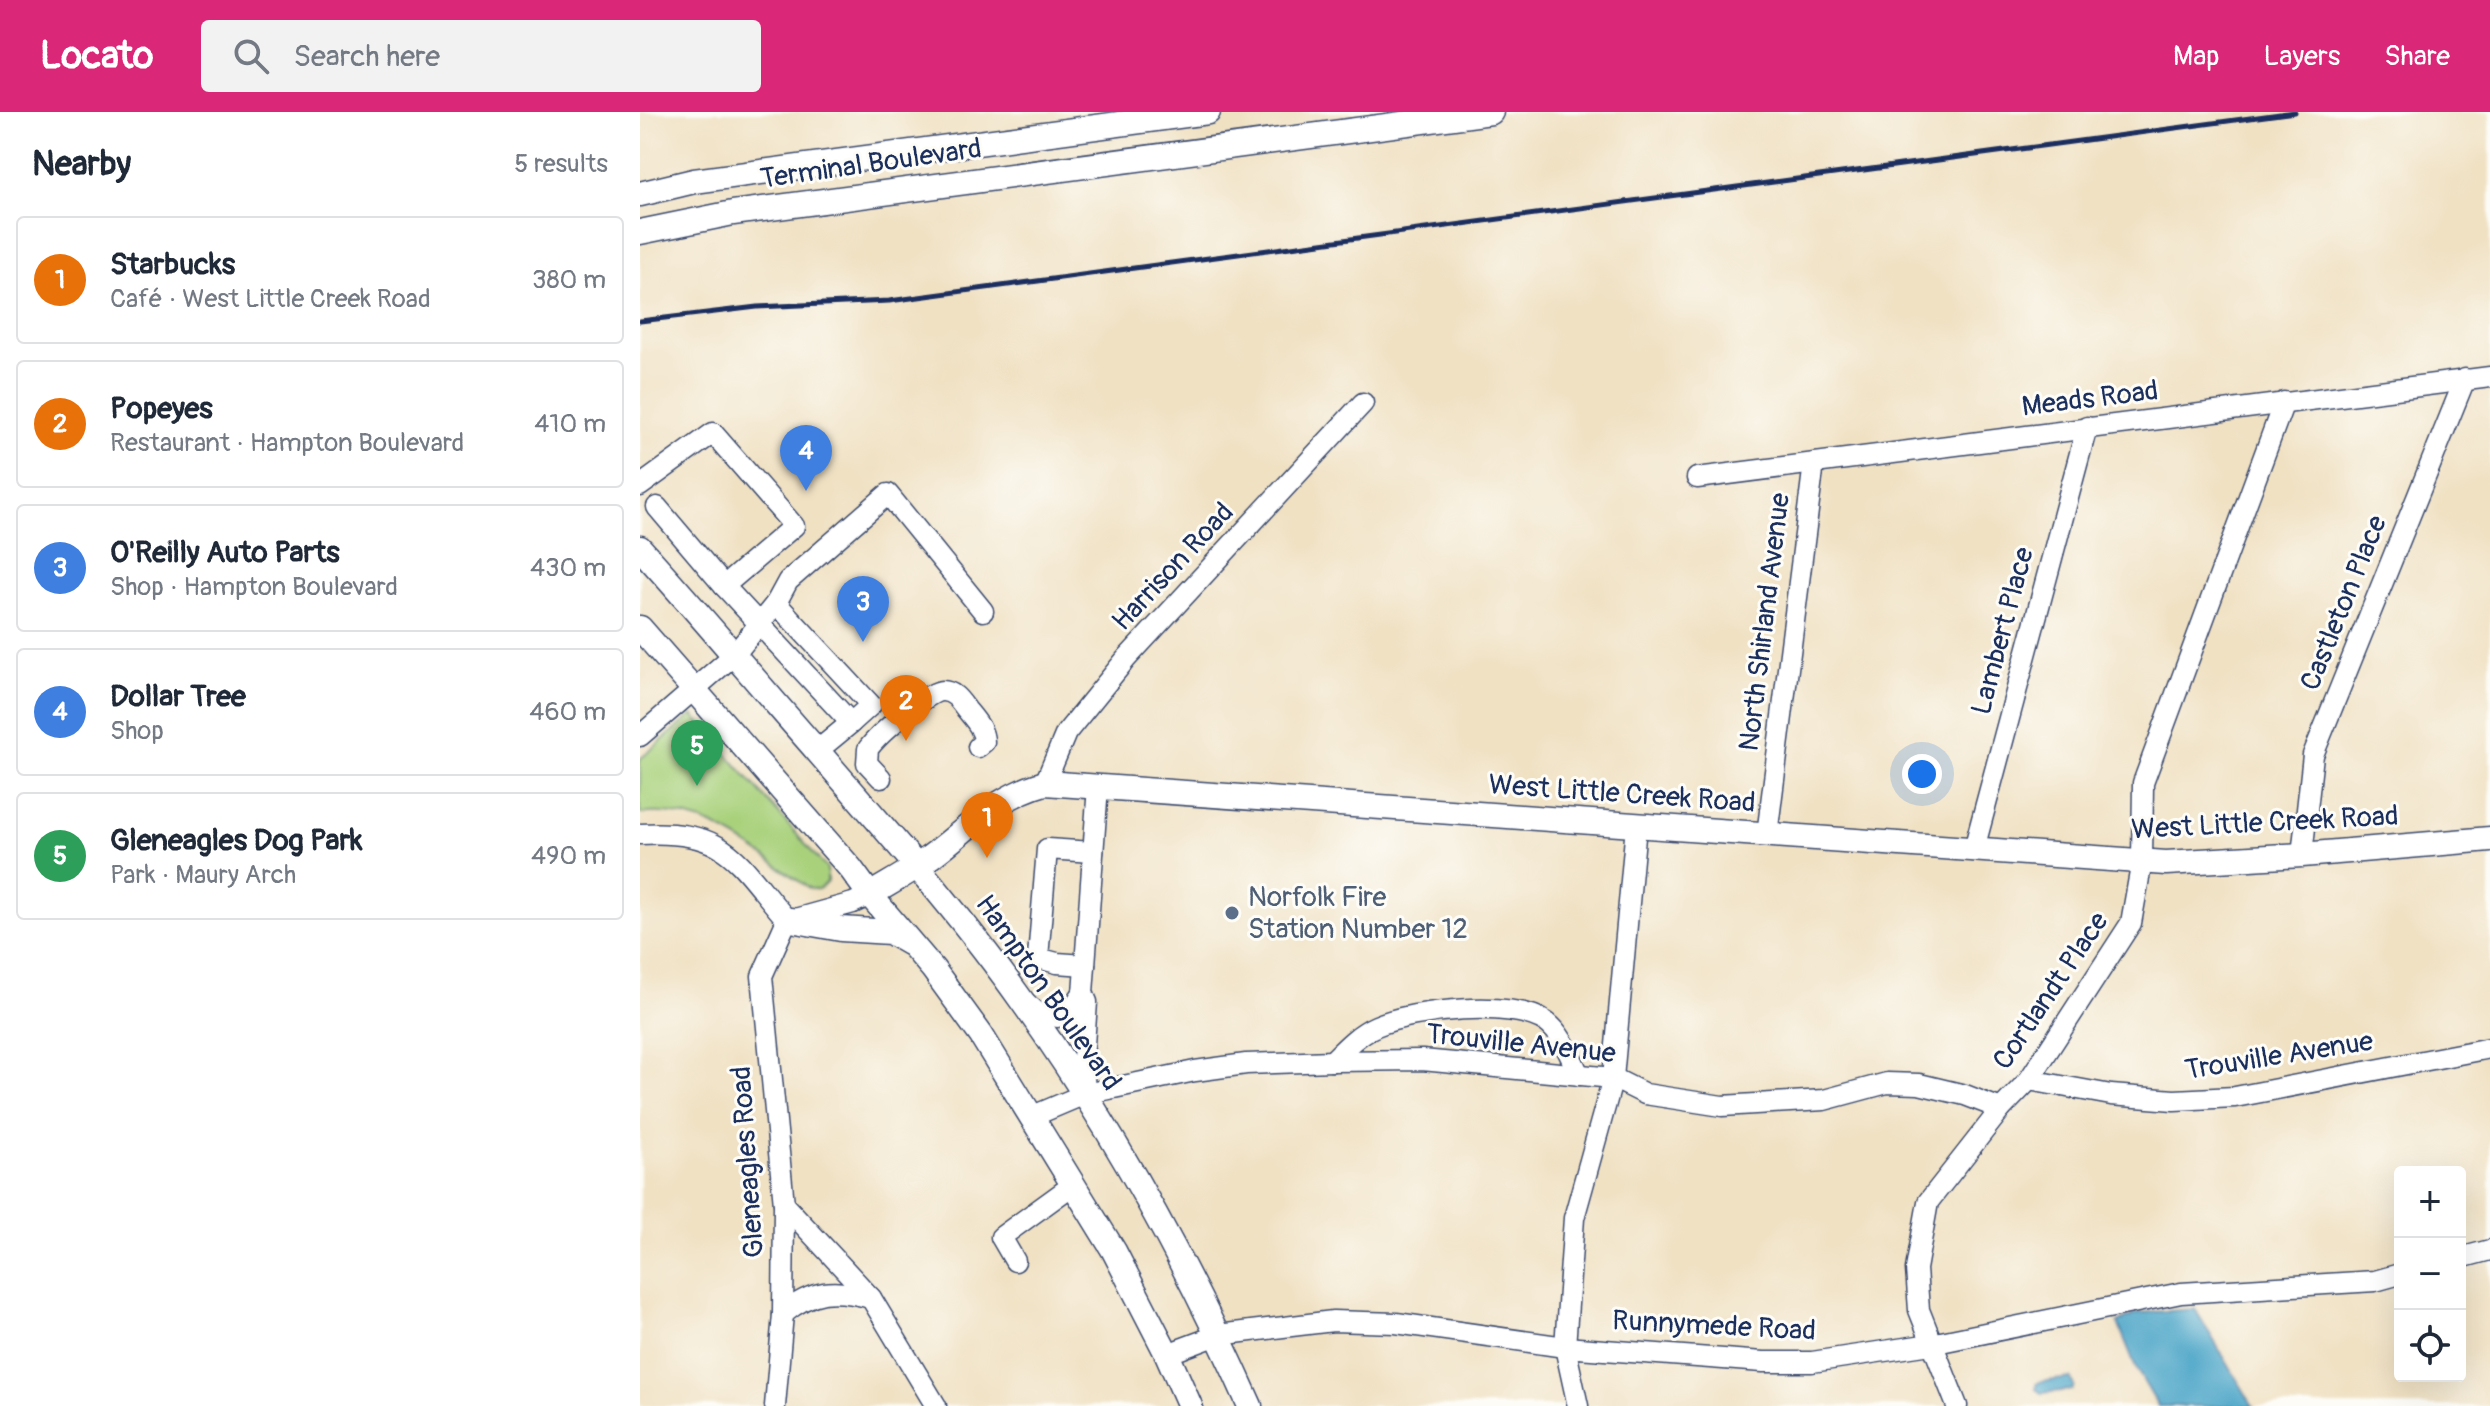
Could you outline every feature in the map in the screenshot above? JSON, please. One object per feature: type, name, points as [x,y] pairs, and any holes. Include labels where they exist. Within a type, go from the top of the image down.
[{"type":"main road","name":"Terminal Boulevard","points":[[640,194],[694,181],[1208,112]]},
{"type":"main road","name":"Terminal Boulevard","points":[[640,232],[733,213],[1491,112]]},
{"type":"main road","points":[[640,181],[694,168],[776,156],[900,152]]},
{"type":"main road","points":[[640,529],[651,542],[670,581]]},
{"type":"main road","name":"Hampton Boulevard","points":[[640,548],[918,866],[1021,1000],[1085,1094],[1167,1235],[1250,1406]]},
{"type":"main road","points":[[640,628],[851,869],[981,1035],[1114,1251],[1190,1406]]},
{"type":"main road","name":"West Little Creek Road","points":[[870,895],[918,866],[997,803],[1045,783],[2166,863],[2490,839]]},
{"type":"main road","points":[[789,920],[841,929],[890,932],[912,945]]},
{"type":"street","name":"Meads Road","points":[[1697,478],[2490,377]]},
{"type":"street","name":"Castleton Place","points":[[2302,855],[2313,755],[2465,379]]},
{"type":"street","name":"Cortlandt Place","points":[[1957,1406],[1919,1310],[1916,1269],[1928,1202],[2001,1109],[2029,1080],[2131,923],[2142,861],[2143,783],[2284,402]]},
{"type":"street","name":"Harrison Road","points":[[1045,783],[1066,733],[1126,659],[1363,403]]},
{"type":"street","name":"Lambert Place","points":[[1974,849],[2087,427]]},
{"type":"street","points":[[724,586],[794,526],[713,433],[640,486],[724,586],[851,723]]},
{"type":"street","name":"North Shirland Avenue","points":[[1767,835],[1814,463]]},
{"type":"street","points":[[640,736],[735,654],[776,603],[788,581],[888,494],[983,611]]},
{"type":"street","points":[[640,520],[657,507]]},
{"type":"street","points":[[776,603],[871,705],[817,751]]},
{"type":"street","points":[[881,778],[867,763],[868,749],[912,708],[936,692],[955,695],[976,721],[985,737],[978,747]]},
{"type":"street","points":[[1085,1094],[1083,1059],[1087,1002],[1083,993],[1098,786]]},
{"type":"street","points":[[1578,1406],[1565,1347],[1574,1218],[1613,1078],[1636,826]]},
{"type":"street","points":[[640,834],[693,835],[717,844],[734,856],[789,920]]},
{"type":"street","points":[[1085,965],[1038,958],[1047,849],[1093,852]]},
{"type":"street","name":"West Little Creek Road","points":[[789,920],[853,903],[870,895]]},
{"type":"street","name":"Gleneagles Road","points":[[775,1406],[783,1314],[784,1204],[762,976],[789,920]]},
{"type":"street","points":[[1021,1000],[1039,1014],[1057,1017],[1073,1007],[1083,993]]},
{"type":"street","points":[[1332,1061],[1350,1042],[1374,1027],[1408,1015],[1470,1009],[1517,1012],[1552,1026],[1579,1075]]},
{"type":"street","name":"Trouville Avenue","points":[[2029,1080],[2111,1095],[2174,1100],[2235,1097],[2490,1048]]},
{"type":"street","name":"Trouville Avenue","points":[[1033,1116],[1085,1094],[1195,1071],[1253,1064],[1422,1060],[1613,1078],[1645,1094],[1722,1106],[1824,1100],[1887,1083],[1919,1084],[1965,1095],[2001,1109]]},
{"type":"street","points":[[1015,1261],[1001,1237],[1074,1184]]},
{"type":"street","points":[[784,1204],[871,1298],[936,1406]]},
{"type":"street","points":[[2466,1256],[2490,1250]]},
{"type":"street","name":"Runnymede Road","points":[[1167,1354],[1218,1335],[1333,1321],[1396,1323],[1565,1347],[1763,1362],[1812,1362],[1931,1344],[2181,1293],[2375,1281],[2394,1276]]},
{"type":"street","points":[[783,1314],[799,1301],[823,1293],[851,1292],[871,1298]]},
{"type":"green space","points":[[693,715],[827,869],[827,882],[823,886],[809,888],[751,847],[709,824],[664,813],[640,814],[640,759]]},
{"type":"water","points":[[2195,1309],[2253,1406],[2158,1406],[2137,1370],[2118,1323],[2137,1313]]},
{"type":"water","points":[[2070,1378],[2074,1386],[2072,1390],[2041,1393],[2036,1389],[2036,1384],[2040,1382]]},
{"type":"railway","points":[[640,321],[757,307],[889,301],[2295,112]]},
{"type":"place","name":"Dollar Tree","points":[[806,491]]},
{"type":"place","name":"O'Reilly Auto Parts","points":[[863,642]]},
{"type":"place","name":"Popeyes","points":[[906,741]]},
{"type":"place","name":"Gleneagles Dog Park","points":[[697,786]]},
{"type":"place","name":"Starbucks","points":[[987,858]]},
{"type":"place","name":"Norfolk Fire Station Number 12","points":[[1232,913]]}]
